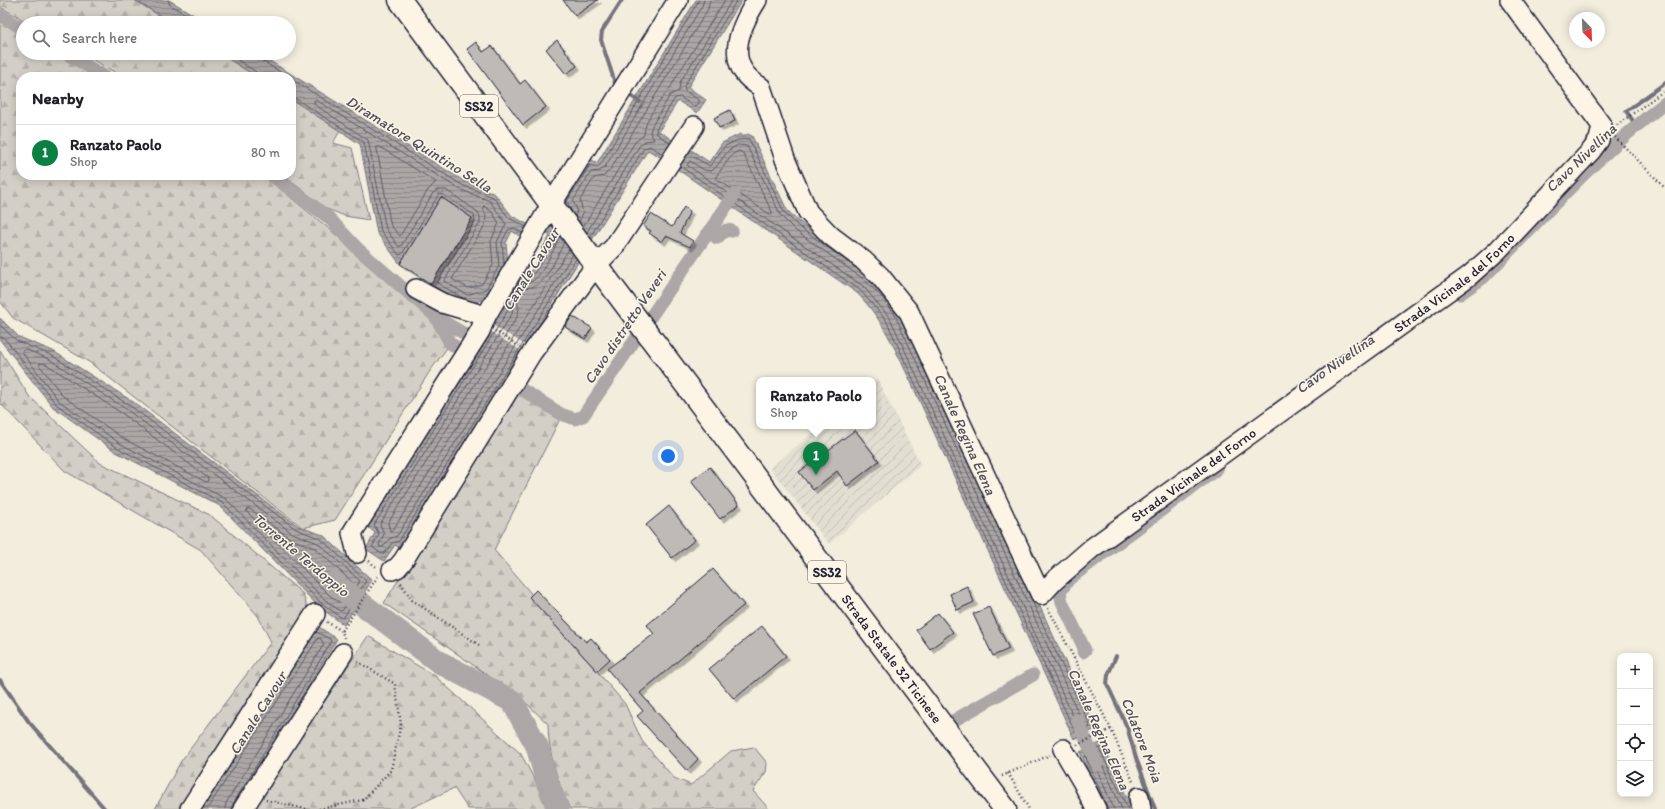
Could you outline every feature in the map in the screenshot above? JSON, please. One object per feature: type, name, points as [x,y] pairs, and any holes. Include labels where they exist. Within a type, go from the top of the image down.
[{"type":"main road","name":"SS32","points":[[400,0],[592,259]]},
{"type":"main road","name":"Strada Statale 32 Ticinese","points":[[592,259],[1005,809]]},
{"type":"street","points":[[357,553],[352,533],[480,331],[489,322],[678,0]]},
{"type":"street","points":[[757,0],[750,11],[738,39],[737,52],[740,66],[748,80],[761,87],[784,159],[801,198],[808,212],[818,224],[880,276],[909,312],[1041,595]]},
{"type":"street","name":"Strada Vicinale del Forno","points":[[1041,595],[1054,581],[1092,548],[1469,276],[1497,251],[1591,152],[1602,134],[1602,126],[1510,0]]},
{"type":"street","points":[[386,570],[397,568],[403,561],[531,354],[592,259],[614,247],[694,126]]},
{"type":"street","points":[[416,289],[442,303],[489,322]]},
{"type":"street","points":[[190,809],[315,614]]},
{"type":"street","points":[[243,809],[343,653]]},
{"type":"street","points":[[1070,747],[1083,782],[1096,809]]},
{"type":"path","points":[[1625,119],[1665,90]]},
{"type":"path","points":[[1615,137],[1665,188]]},
{"type":"path","points":[[489,322],[524,349]]},
{"type":"path","points":[[342,631],[386,570],[412,600],[479,645]]},
{"type":"path","points":[[1041,595],[1111,729],[1140,803]]},
{"type":"path","points":[[319,809],[363,800],[368,795],[391,770],[401,724],[395,684],[343,653]]},
{"type":"path","points":[[987,784],[1008,773],[1111,729]]},
{"type":"path","points":[[1008,773],[1029,809]]},
{"type":"path","points":[[263,799],[306,809]]},
{"type":"shaded area","points":[[877,379],[921,465],[829,544],[770,468],[817,429],[876,429]]},
{"type":"green space","points":[[0,0],[134,0],[160,16],[16,16],[0,7]]},
{"type":"green space","points":[[0,21],[16,30],[16,60],[68,60],[88,72],[16,72],[16,180],[269,180],[327,227],[431,320],[447,348],[430,371],[335,520],[303,528],[89,362],[13,318],[0,301]]},
{"type":"green space","points":[[93,60],[230,60],[249,72],[114,72]]},
{"type":"green space","points":[[296,102],[340,131],[333,143],[352,148],[369,220],[345,216],[327,209],[289,180],[296,180]]},
{"type":"green space","points":[[0,350],[29,396],[100,463],[210,515],[303,594],[310,617],[187,809],[155,809],[181,761],[271,642],[258,616],[201,550],[65,471],[0,403]]},
{"type":"green space","points":[[517,391],[561,417],[494,550],[625,704],[642,741],[674,778],[691,785],[731,751],[754,747],[767,763],[766,772],[753,791],[769,809],[570,809],[554,768],[548,735],[548,724],[522,699],[384,603]]},
{"type":"green space","points":[[368,636],[435,676],[521,754],[550,809],[468,809],[454,788],[409,809],[253,809]]},
{"type":"water","points":[[135,0],[169,0],[195,16],[161,16]]},
{"type":"water","points":[[696,0],[742,0],[688,87],[706,100],[697,113],[678,101],[659,131],[677,143],[665,160],[648,150],[400,548],[395,545],[384,561],[366,549],[375,533],[368,527],[504,309],[496,304],[517,268],[525,273],[529,273],[543,253],[541,250],[550,236],[544,232],[589,158],[597,163]]},
{"type":"water","points":[[230,60],[268,60],[288,72],[249,72]]},
{"type":"water","points":[[296,77],[464,181],[495,194],[512,216],[533,227],[525,240],[512,231],[506,243],[508,263],[487,298],[467,305],[430,286],[472,218],[400,264],[377,233],[360,144],[296,102]]},
{"type":"water","points":[[740,134],[742,137],[748,134],[752,136],[787,210],[801,223],[868,271],[911,325],[1096,729],[1074,739],[910,380],[887,334],[866,303],[857,293],[674,167],[687,147],[709,162],[722,143]]},
{"type":"water","points":[[0,318],[19,337],[53,351],[132,401],[298,526],[323,535],[372,580],[344,625],[318,606],[220,506],[116,452],[53,407],[0,340]]},
{"type":"water","points":[[316,625],[337,639],[233,809],[196,809]]},
{"type":"water","points":[[1102,742],[1132,809],[1105,809],[1080,752]]},
{"type":"pier","points":[[494,326],[527,346],[523,352],[491,332]]},
{"type":"building","points":[[563,0],[598,0],[575,16]]},
{"type":"building","points":[[557,40],[577,66],[566,74],[546,49]]},
{"type":"building","points":[[476,42],[483,52],[492,46],[520,84],[525,80],[546,107],[523,125],[467,49]]},
{"type":"building","points":[[730,110],[735,121],[719,128],[714,118]]},
{"type":"building","points":[[441,197],[472,218],[431,284],[400,264]]},
{"type":"building","points":[[684,207],[690,211],[680,233],[693,241],[690,247],[666,236],[662,242],[649,233],[651,231],[643,226],[651,214],[672,227]]},
{"type":"building","points":[[572,316],[592,328],[585,339],[565,327]]},
{"type":"building","points":[[855,430],[879,461],[847,486],[837,471],[813,490],[799,472]]},
{"type":"building","points":[[710,467],[739,505],[720,519],[691,481]]},
{"type":"building","points":[[669,506],[695,540],[672,558],[646,525]]},
{"type":"building","points":[[713,569],[744,605],[640,693],[698,759],[687,771],[637,716],[643,711],[607,669],[654,634],[647,625]]},
{"type":"building","points":[[967,586],[974,602],[957,610],[950,594]]},
{"type":"building","points":[[536,590],[586,642],[591,638],[610,659],[597,671],[529,597]]},
{"type":"building","points":[[989,607],[1009,649],[993,656],[973,614]]},
{"type":"building","points":[[938,613],[953,632],[930,649],[916,630]]},
{"type":"building","points":[[762,626],[786,656],[734,699],[709,669]]},
{"type":"waterway","points":[[616,86],[601,40],[602,31],[622,0]]},
{"type":"waterway","name":"Cavo distretto Veveri","points":[[0,15],[16,25]]},
{"type":"waterway","name":"Cavo distretto Veveri","points":[[77,60],[97,72]]},
{"type":"waterway","points":[[1636,125],[1626,111],[1665,83]]},
{"type":"waterway","points":[[631,96],[640,102]]},
{"type":"waterway","name":"Cavo Nivellina","points":[[1460,294],[1483,278],[1594,165],[1617,143],[1665,103]]},
{"type":"waterway","name":"Cavo distretto Veveri","points":[[278,180],[329,218],[358,249],[435,316],[450,343],[462,351]]},
{"type":"waterway","name":"Cavo distretto Veveri","points":[[518,387],[561,414],[575,419],[583,416],[734,195]]},
{"type":"waterway","name":"Cavo Nivellina","points":[[709,232],[717,238],[726,230],[732,231]]},
{"type":"waterway","points":[[436,317],[470,337]]},
{"type":"waterway","name":"Cavo Nivellina","points":[[1083,652],[1085,650],[1062,602],[1060,592],[1069,579],[1217,469]]},
{"type":"waterway","name":"Torrente Terdoppio","points":[[334,583],[439,662],[512,701],[537,746],[547,782],[558,809]]},
{"type":"waterway","name":"Colatore Moia","points":[[1116,656],[1108,675],[1107,684],[1127,727],[1136,758],[1155,809]]},
{"type":"waterway","points":[[953,721],[1033,675]]},
{"type":"waterway","points":[[0,680],[29,722],[105,809]]},
{"type":"waterway","name":"Canale Regina Elena","points":[[1077,720],[1097,764]]},
{"type":"place","name":"Ranzato Paolo","points":[[816,475]]},
{"type":"water label","name":"Diramatore Quintino Sella","points":[[419,144]]},
{"type":"water label","name":"Canale Cavour","points":[[531,269]]},
{"type":"water label","name":"Canale Cavour","points":[[258,713]]}]
